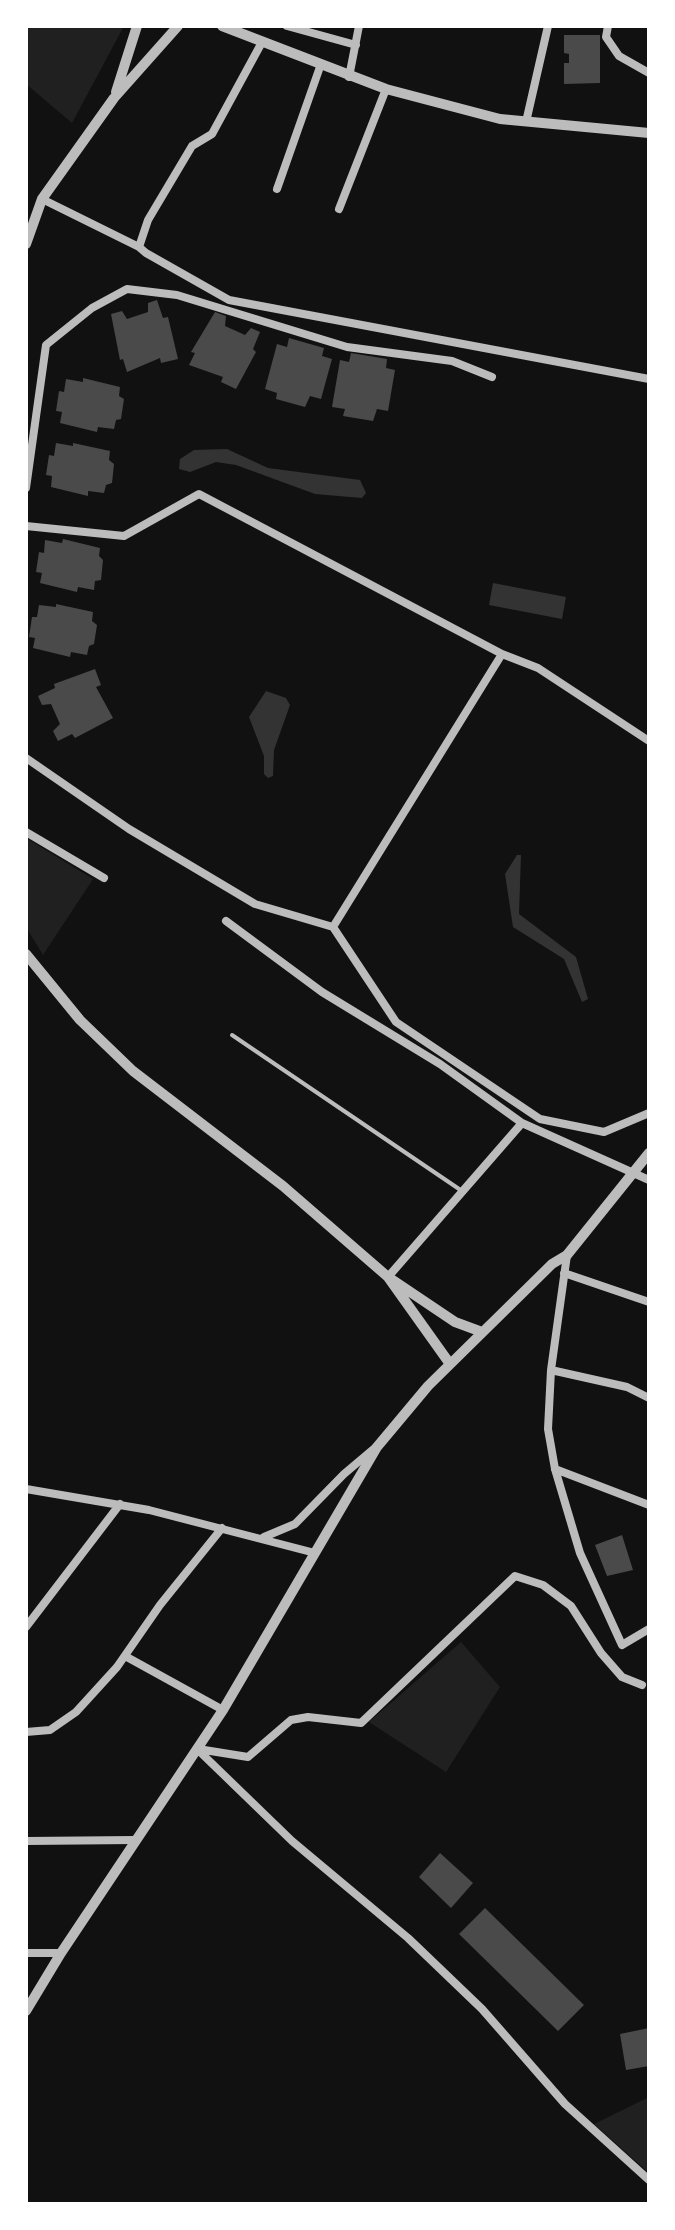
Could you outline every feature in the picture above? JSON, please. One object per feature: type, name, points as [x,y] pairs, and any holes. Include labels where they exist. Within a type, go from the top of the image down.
[{"type":"street","points":[[114,98],[137,26]]},
{"type":"street","points":[[26,244],[42,199],[114,98],[178,26]]},
{"type":"street","points":[[222,26],[261,44],[386,89],[526,122],[649,133]]},
{"type":"street","points":[[287,26],[356,45]]},
{"type":"street","points":[[349,77],[359,26]]},
{"type":"street","points":[[526,122],[548,26]]},
{"type":"street","points":[[608,26],[606,37],[619,56],[649,73]]},
{"type":"street","points":[[139,247],[148,220],[192,146],[212,134],[261,44]]},
{"type":"street","points":[[277,189],[321,64]]},
{"type":"street","points":[[339,209],[386,89]]},
{"type":"street","points":[[42,199],[139,247],[229,300],[649,379]]},
{"type":"street","points":[[26,488],[46,345],[92,308],[127,289],[177,295],[347,347],[452,361],[492,377]]},
{"type":"street","points":[[26,526],[124,536],[199,494],[502,654],[538,668],[649,741]]},
{"type":"street","points":[[333,927],[502,654]]},
{"type":"street","points":[[26,758],[129,829],[255,904],[333,927],[396,1022],[540,1119],[604,1132],[649,1113]]},
{"type":"street","points":[[26,832],[104,878]]},
{"type":"street","points":[[226,921],[322,992],[440,1064],[522,1123],[649,1180]]},
{"type":"street","points":[[26,954],[80,1020],[133,1071],[283,1186],[388,1277],[455,1322],[482,1332]]},
{"type":"street","points":[[388,1277],[522,1123]]},
{"type":"street","points":[[261,1538],[295,1524],[344,1474],[377,1447],[450,1364],[552,1264],[567,1255],[649,1153]]},
{"type":"street","points":[[567,1255],[551,1370],[548,1429],[555,1469],[580,1553],[622,1645],[649,1629]]},
{"type":"street","points":[[564,1273],[649,1302]]},
{"type":"street","points":[[388,1277],[450,1364]]},
{"type":"street","points":[[551,1370],[627,1387],[649,1398]]},
{"type":"street","points":[[26,2011],[61,1953],[223,1710],[377,1447]]},
{"type":"street","points":[[555,1469],[649,1505]]},
{"type":"street","points":[[26,1489],[120,1504],[315,1553]]},
{"type":"street","points":[[26,1627],[120,1504]]},
{"type":"street","points":[[26,1732],[50,1730],[76,1712],[125,1656],[160,1605],[222,1528]]},
{"type":"street","points":[[197,1749],[248,1757],[291,1720],[308,1717],[361,1723],[515,1576],[543,1585],[571,1606],[601,1653],[622,1677],[642,1685]]},
{"type":"street","points":[[125,1656],[223,1710]]},
{"type":"street","points":[[197,1749],[292,1841],[408,1938],[482,2009],[565,2104],[649,2180]]},
{"type":"street","points":[[26,1841],[135,1840]]},
{"type":"street","points":[[26,1953],[61,1953]]},
{"type":"lane","points":[[232,1035],[462,1191]]},
{"type":"shaded area","points":[[26,26],[124,26],[72,123],[26,84]]},
{"type":"shaded area","points":[[227,449],[268,468],[360,480],[366,493],[362,498],[315,494],[236,465],[216,462],[190,472],[179,469],[180,459],[194,450]]},
{"type":"shaded area","points":[[493,583],[566,597],[562,619],[489,605]]},
{"type":"shaded area","points":[[266,691],[286,698],[290,705],[274,750],[273,776],[268,778],[264,774],[264,756],[249,717]]},
{"type":"shaded area","points":[[26,838],[93,879],[43,955],[26,927]]},
{"type":"shaded area","points":[[517,855],[521,855],[519,914],[576,957],[588,999],[582,1002],[564,959],[513,927],[505,874]]},
{"type":"shaded area","points":[[461,1642],[500,1687],[446,1772],[369,1722]]},
{"type":"shaded area","points":[[649,2097],[649,2173],[594,2124]]},
{"type":"building","points":[[564,35],[600,35],[600,83],[564,84],[564,63],[569,63],[569,54],[564,53]]},
{"type":"building","points":[[157,300],[163,318],[168,317],[178,359],[161,363],[160,358],[127,372],[123,359],[120,360],[111,314],[122,311],[127,319],[148,312],[148,303]]},
{"type":"building","points":[[215,312],[226,316],[225,326],[245,335],[251,328],[260,332],[253,349],[256,352],[236,389],[221,382],[223,377],[189,365],[195,353],[191,352]]},
{"type":"building","points":[[289,338],[324,348],[322,356],[332,359],[321,399],[310,396],[305,407],[276,399],[277,393],[265,389],[277,344],[287,347]]},
{"type":"building","points":[[351,353],[387,359],[386,368],[395,370],[388,411],[377,409],[373,421],[343,416],[345,409],[332,407],[340,360],[349,362]]},
{"type":"building","points":[[83,378],[120,387],[119,396],[124,399],[121,419],[116,420],[114,429],[98,427],[97,432],[60,423],[62,412],[56,411],[59,391],[64,392],[66,379],[83,382]]},
{"type":"building","points":[[56,443],[73,446],[73,443],[110,451],[109,460],[114,464],[112,483],[106,485],[104,493],[88,491],[88,496],[51,487],[52,476],[46,475],[49,455],[54,456]]},
{"type":"building","points":[[63,539],[100,548],[99,556],[103,560],[101,580],[95,581],[94,590],[78,587],[77,592],[40,583],[42,573],[36,572],[39,552],[44,553],[45,540],[62,543]]},
{"type":"building","points":[[56,604],[93,612],[92,621],[97,625],[94,644],[89,646],[87,655],[71,652],[70,657],[33,648],[35,638],[29,637],[32,617],[37,617],[39,605],[56,607]]},
{"type":"building","points":[[95,669],[101,685],[96,687],[113,718],[75,738],[72,734],[58,741],[53,731],[60,724],[51,704],[42,705],[38,696],[55,688],[54,684]]},
{"type":"building","points":[[622,1535],[633,1570],[607,1576],[595,1545]]},
{"type":"building","points":[[440,1853],[473,1883],[451,1908],[419,1877]]},
{"type":"building","points":[[485,1908],[584,2005],[558,2031],[459,1934]]},
{"type":"building","points":[[649,2028],[649,2066],[626,2070],[620,2034]]}]
